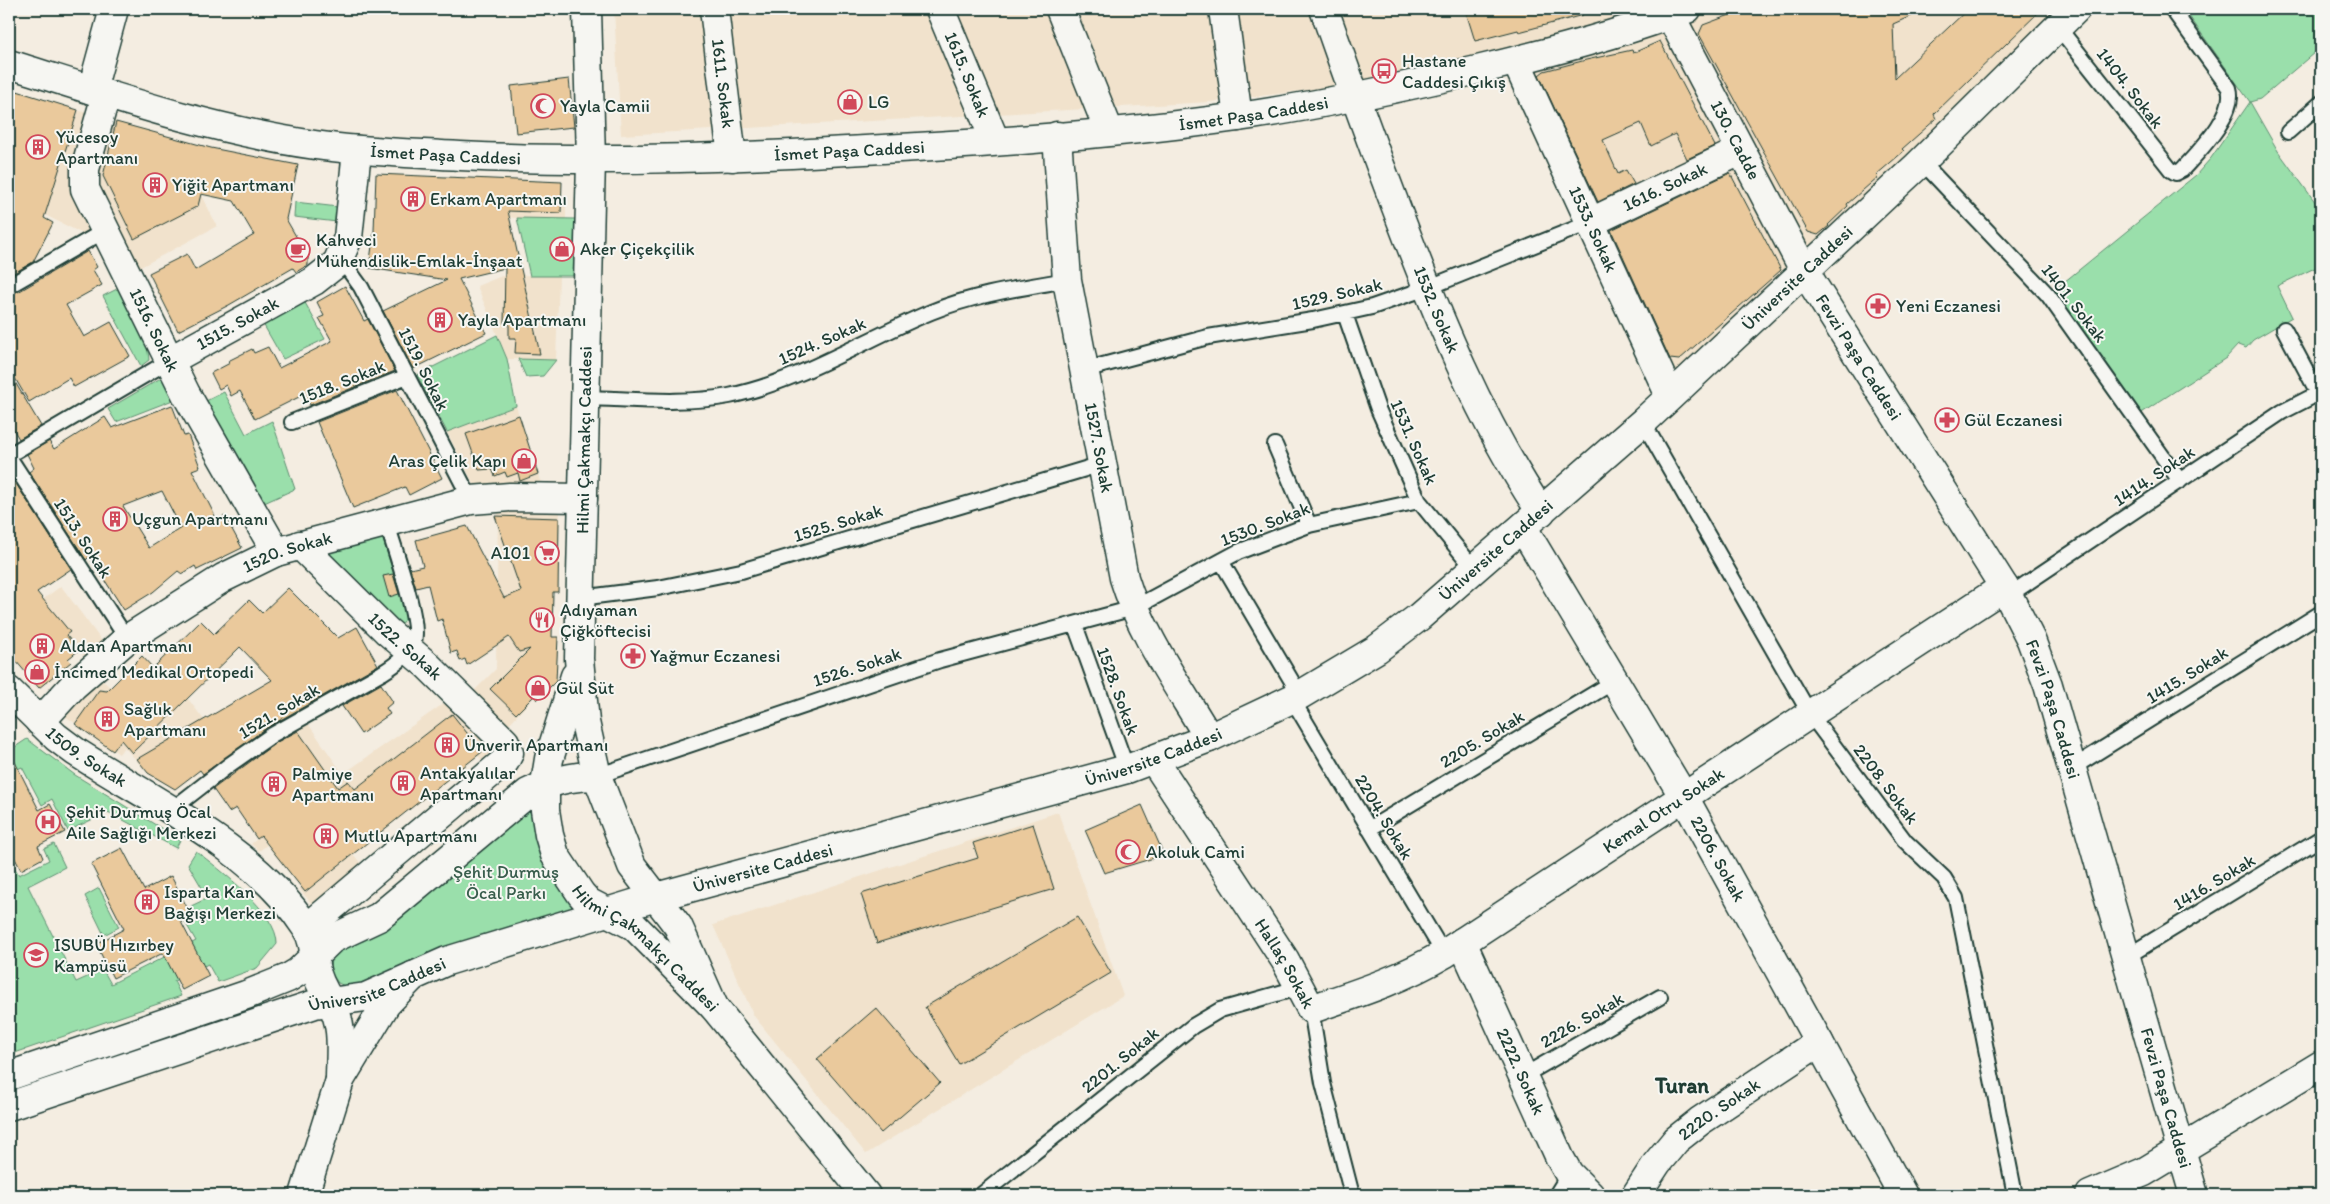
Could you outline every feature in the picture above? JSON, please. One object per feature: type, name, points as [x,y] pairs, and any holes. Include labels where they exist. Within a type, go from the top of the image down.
[{"type":"street","name":"1516. Sokak","points":[[114,9],[84,176],[88,196],[169,361],[288,549]]},
{"type":"street","name":"Hilmi Çakmakçı Caddesi","points":[[586,9],[592,160],[578,659],[575,677],[549,759],[545,784],[545,810],[549,835],[555,855],[588,902],[634,926],[714,1007],[866,1195]]},
{"type":"street","name":"1611. Sokak","points":[[714,9],[732,157]]},
{"type":"street","name":"1615. Sokak","points":[[940,9],[995,141]]},
{"type":"street","points":[[1060,9],[1109,131]]},
{"type":"street","points":[[1223,9],[1238,117]]},
{"type":"street","name":"1532. Sokak","points":[[1324,9],[1354,98],[1427,288],[1532,520]]},
{"type":"street","name":"İsmet Paşa Caddesi","points":[[9,64],[99,92],[226,127],[309,144],[356,150],[592,160],[732,157],[995,141],[1238,117],[1354,98],[1516,61],[1675,11]]},
{"type":"street","name":"130. Cadde","points":[[1675,11],[1740,151],[1805,272]]},
{"type":"street","name":"Üniversite Caddesi","points":[[9,1106],[271,1018],[330,1001],[366,997],[447,960],[656,897],[1127,769],[1209,738],[1296,697],[1377,649],[1419,618],[1532,520],[1643,422],[1805,272],[1922,162],[2067,18]]},
{"type":"street","name":"1533. Sokak","points":[[1516,61],[1670,396]]},
{"type":"street","name":"1527. Sokak","points":[[1057,136],[1067,280],[1124,578],[1134,608],[1209,738]]},
{"type":"street","name":"1515. Sokak","points":[[169,361],[320,277],[340,258],[348,238],[356,150]]},
{"type":"street","name":"1616. Sokak","points":[[1589,223],[1740,151]]},
{"type":"street","name":"Fevzi Paşa Caddesi","points":[[1805,272],[2007,591],[2032,640],[2072,768],[2194,1195]]},
{"type":"street","name":"1520. Sokak","points":[[40,722],[73,686],[127,639],[223,578],[288,549],[386,521],[471,500],[510,497],[583,498]]},
{"type":"street","name":"2206. Sokak","points":[[1532,520],[1615,681],[1684,797],[1903,1195]]},
{"type":"street","name":"1522. Sokak","points":[[288,549],[410,649],[505,742],[508,750],[505,761],[310,925]]},
{"type":"street","name":"Kemal Otru Sokak","points":[[1306,998],[1386,984],[1414,972],[1810,714],[2007,591]]},
{"type":"street","name":"Hilmi Çakmakçı Caddesi","points":[[578,659],[585,722],[597,776],[628,857],[642,880],[678,926],[714,1007]]},
{"type":"street","name":"1509. Sokak","points":[[9,691],[40,722],[76,752],[238,855],[310,925],[318,980],[330,1001],[340,1025],[340,1080]]},
{"type":"street","name":"Hallaç Sokak","points":[[1154,760],[1285,960],[1306,998]]},
{"type":"street","name":"Üniversite Caddesi","points":[[9,1076],[270,986],[298,972],[332,939],[366,925],[379,917],[520,799],[545,784],[569,777],[597,776]]},
{"type":"street","points":[[310,925],[350,930]]},
{"type":"street","name":"2222. Sokak","points":[[1453,948],[1523,1076],[1562,1185],[1590,1195]]},
{"type":"street","points":[[304,1195],[340,1080],[386,1004],[415,974]]},
{"type":"street","name":"2220. Sokak","points":[[1636,1195],[1657,1163],[1676,1140],[1700,1121],[1819,1042]]},
{"type":"street","points":[[2090,1195],[2144,1172],[2321,1065]]},
{"type":"lane","name":"1404. Sokak","points":[[2067,18],[2173,172],[2182,170],[2215,131],[2225,114],[2231,96],[2229,88],[2172,9]]},
{"type":"lane","points":[[2288,132],[2321,103]]},
{"type":"lane","name":"1401. Sokak","points":[[1922,162],[2048,295],[2180,481]]},
{"type":"lane","name":"1529. Sokak","points":[[1084,370],[1201,339],[1345,314],[1427,288],[1589,223]]},
{"type":"lane","points":[[9,286],[104,230]]},
{"type":"lane","name":"1519. Sokak","points":[[340,258],[361,287],[471,500]]},
{"type":"lane","name":"1524. Sokak","points":[[585,398],[673,401],[703,400],[729,396],[776,382],[908,322],[959,302],[984,295],[1067,280]]},
{"type":"lane","name":"1531. Sokak","points":[[1345,314],[1378,409],[1419,501],[1475,570]]},
{"type":"lane","points":[[2284,329],[2320,392]]},
{"type":"lane","name":"1515. Sokak","points":[[9,456],[169,361]]},
{"type":"lane","name":"1518. Sokak","points":[[292,422],[407,376]]},
{"type":"lane","name":"1414. Sokak","points":[[2007,591],[2180,481],[2282,412],[2320,392]]},
{"type":"lane","name":"2208. Sokak","points":[[1643,422],[1810,714],[1901,836],[1944,878],[1956,898],[2014,1195]]},
{"type":"lane","points":[[1275,445],[1309,524]]},
{"type":"lane","name":"1513. Sokak","points":[[9,456],[127,639]]},
{"type":"lane","name":"1525. Sokak","points":[[580,598],[658,588],[741,571],[1102,464]]},
{"type":"lane","name":"1530. Sokak","points":[[1134,608],[1221,561],[1272,537],[1309,524],[1419,501]]},
{"type":"lane","points":[[386,521],[415,621],[415,639],[410,649]]},
{"type":"lane","name":"2204. Sokak","points":[[1221,561],[1369,829],[1453,948]]},
{"type":"lane","name":"1526. Sokak","points":[[597,776],[940,660],[1134,608]]},
{"type":"lane","name":"1415. Sokak","points":[[2072,768],[2321,613]]},
{"type":"lane","name":"1528. Sokak","points":[[1075,625],[1127,769]]},
{"type":"lane","name":"1521. Sokak","points":[[170,811],[250,750],[382,673],[401,659],[410,649]]},
{"type":"lane","name":"2205. Sokak","points":[[1369,829],[1615,681]]},
{"type":"lane","name":"1416. Sokak","points":[[2126,957],[2321,838]]},
{"type":"lane","name":"2226. Sokak","points":[[1523,1076],[1660,997]]},
{"type":"lane","name":"2201. Sokak","points":[[981,1195],[1192,1026],[1220,1010],[1306,998]]},
{"type":"lane","name":"Hallaç Sokak","points":[[1306,998],[1326,1093],[1352,1195]]},
{"type":"shaded area","points":[[614,9],[2058,9],[1816,248],[1671,376],[1516,50],[1358,84],[1210,102],[621,135]]},
{"type":"shaded area","points":[[9,89],[90,114],[92,231],[85,235],[9,197]]},
{"type":"shaded area","name":"Yiğit Apartmanı","points":[[109,120],[211,148],[201,194],[217,226],[135,270],[94,182]]},
{"type":"shaded area","points":[[503,180],[566,199],[566,219],[575,219],[573,276],[559,276],[556,360],[507,359],[477,286],[502,276],[530,275],[517,218],[501,217]]},
{"type":"shaded area","points":[[516,406],[542,487],[476,488],[447,432]]},
{"type":"shaded area","points":[[498,508],[560,508],[558,592],[552,592],[552,637],[558,637],[557,668],[550,687],[537,700],[534,697],[508,725],[474,691],[496,669]]},
{"type":"shaded area","points":[[9,567],[38,603],[61,586],[104,644],[87,659],[79,650],[69,659],[71,662],[39,688],[9,653]]},
{"type":"shaded area","points":[[98,677],[148,718],[182,691],[227,750],[175,789],[148,773],[124,747],[119,754],[62,714]]},
{"type":"shaded area","points":[[446,702],[496,753],[484,762],[478,756],[353,854],[362,865],[313,905],[267,845],[259,851],[251,844],[257,839],[236,808],[229,812],[211,786],[260,750],[307,722],[343,774]]},
{"type":"shaded area","points":[[1058,812],[1123,996],[866,1154],[754,1016],[713,925]]},
{"type":"green space","points":[[2184,9],[2321,9],[2321,47],[2260,99],[2250,102]]},
{"type":"green space","points":[[2250,102],[2278,151],[2321,210],[2321,265],[2277,286],[2292,317],[2253,340],[2246,348],[2238,345],[2226,358],[2137,416],[2048,295],[2196,175],[2211,158]]},
{"type":"green space","points":[[295,202],[338,207],[337,222],[294,217]]},
{"type":"green space","points":[[517,218],[575,219],[573,276],[530,276]]},
{"type":"green space","points":[[121,287],[147,344],[149,360],[141,366],[103,296]]},
{"type":"green space","points":[[303,299],[325,339],[283,359],[262,322]]},
{"type":"green space","points":[[497,335],[507,359],[516,406],[447,432],[417,375]]},
{"type":"green space","points":[[518,359],[556,360],[543,376],[526,377]]},
{"type":"green space","points":[[166,375],[178,398],[116,422],[108,409]]},
{"type":"green space","points":[[224,392],[246,434],[272,421],[295,489],[262,504],[204,402]]},
{"type":"green space","points":[[381,533],[407,617],[401,625],[398,625],[319,551]]},
{"type":"green space","points":[[27,739],[75,775],[180,840],[176,848],[108,812],[68,831],[52,799],[42,805],[22,767],[9,773],[9,751]]},
{"type":"green space","name":"Şehit Durmuş Öcal Parkı","points":[[527,807],[532,809],[545,862],[572,904],[571,909],[431,953],[360,986],[345,986],[338,983],[330,971],[331,956],[347,943],[363,941],[379,932]]},
{"type":"green space","points":[[54,844],[65,867],[28,886],[76,982],[103,970],[111,984],[196,941],[185,922],[196,916],[191,906],[208,898],[188,864],[196,851],[232,880],[258,906],[275,932],[277,944],[257,968],[218,982],[208,964],[174,981],[181,996],[9,1055],[9,861],[19,875],[49,860],[44,849]]},
{"type":"green space","points":[[99,888],[119,927],[104,935],[85,896]]},
{"type":"green space","points":[[260,998],[264,1010],[9,1096],[9,1087]]},
{"type":"building","points":[[1465,9],[1582,9],[1583,15],[1519,32],[1518,30],[1475,41]]},
{"type":"building","points":[[1746,9],[1927,9],[1893,24],[1895,78],[1968,9],[2042,9],[1934,114],[1936,119],[1902,149],[1904,151],[1876,175],[1878,177],[1847,204],[1848,206],[1818,235],[1808,232],[1699,34],[1703,25]]},
{"type":"building","points":[[1660,41],[1715,146],[1687,159],[1675,134],[1651,146],[1641,123],[1603,140],[1618,174],[1626,170],[1634,184],[1598,202],[1539,75],[1544,71],[1586,60],[1632,50],[1633,53]]},
{"type":"building","name":"Yayla Camii","points":[[569,79],[574,127],[516,133],[511,86]]},
{"type":"building","name":"Yücesoy Apartmanı","points":[[17,91],[78,110],[44,218],[53,223],[33,262],[9,276],[9,117]]},
{"type":"building","points":[[116,122],[211,148],[298,165],[286,219],[308,257],[308,265],[296,272],[293,268],[229,305],[178,331],[149,273],[187,254],[195,270],[254,235],[234,201],[201,194],[198,206],[134,239],[103,176]]},
{"type":"building","points":[[1730,173],[1781,270],[1679,360],[1670,359],[1611,230]]},
{"type":"building","points":[[376,174],[562,182],[561,213],[508,211],[540,354],[515,353],[516,338],[509,338],[509,321],[504,324],[505,268],[459,279],[486,333],[413,369],[383,311],[447,280],[369,268],[374,231]]},
{"type":"building","points":[[88,251],[97,267],[93,270],[102,285],[66,305],[84,337],[111,322],[130,356],[74,387],[69,378],[29,402],[9,368],[9,295],[18,292]]},
{"type":"building","points":[[345,286],[364,321],[368,319],[395,371],[310,405],[305,394],[255,419],[240,391],[231,396],[226,385],[219,389],[211,373],[230,363],[228,361],[252,349],[254,353],[268,347],[279,368],[332,341],[319,318],[324,316],[317,302]]},
{"type":"building","points":[[9,372],[41,426],[19,439],[9,422]]},
{"type":"building","points":[[397,390],[442,478],[409,495],[405,487],[353,508],[317,422]]},
{"type":"building","points":[[172,405],[184,436],[188,435],[200,467],[192,470],[217,520],[225,516],[242,548],[197,570],[195,566],[182,574],[178,571],[153,592],[124,610],[93,562],[89,557],[86,560],[29,472],[34,468],[27,454],[49,441],[54,449],[105,417],[112,428]],"holes":[[[162,491],[181,528],[149,548],[123,506]]]},
{"type":"building","points":[[519,415],[538,474],[520,481],[518,473],[507,477],[505,472],[495,476],[492,469],[479,470],[466,434]]},
{"type":"building","points":[[15,482],[71,569],[37,592],[70,632],[66,635],[79,650],[68,659],[71,662],[39,688],[9,653],[9,486]]},
{"type":"building","points":[[495,516],[559,518],[558,592],[553,592],[552,637],[558,637],[556,681],[537,700],[534,696],[516,714],[490,689],[530,649],[519,652],[509,637],[467,665],[465,659],[460,661],[457,651],[451,653],[442,619],[437,621],[428,585],[416,588],[410,569],[423,566],[416,540],[467,526],[504,598],[521,591]]},
{"type":"building","points":[[393,574],[399,594],[389,597],[383,576]]},
{"type":"building","points":[[288,588],[338,638],[357,627],[378,665],[268,727],[203,774],[200,770],[175,789],[148,773],[137,759],[272,680],[240,647],[132,753],[121,740],[113,751],[75,724],[99,690],[107,691],[142,656],[153,668],[201,621],[214,634],[249,600],[262,613]]},
{"type":"building","points":[[381,684],[393,702],[386,708],[390,714],[361,734],[342,706]]},
{"type":"building","points":[[452,714],[482,752],[305,892],[261,836],[257,839],[236,808],[229,812],[213,789],[277,742],[298,731],[338,788],[348,781],[355,789]]},
{"type":"building","points":[[9,750],[39,810],[50,804],[65,832],[38,846],[43,858],[21,870],[9,847]]},
{"type":"building","name":"Akoluk Cami","points":[[1142,805],[1164,855],[1104,873],[1085,830]]},
{"type":"building","points":[[1033,824],[1054,889],[877,943],[861,894],[978,858],[973,843]]},
{"type":"building","name":"Isparta Kan Bağışı Merkezi","points":[[122,848],[144,890],[171,876],[191,915],[180,920],[209,976],[182,990],[163,953],[113,978],[96,944],[124,929],[91,864]]},
{"type":"building","points":[[1077,917],[1111,973],[959,1064],[925,1007]]},
{"type":"building","points":[[876,1008],[940,1083],[881,1133],[817,1059]]},
{"type":"place","name":"Hastane Caddesi Çıkış","points":[[1384,71]]},
{"type":"place","name":"LG","points":[[850,102]]},
{"type":"place","name":"Yayla Camii","points":[[543,106]]},
{"type":"place","name":"Yücesoy Apartmanı","points":[[38,147]]},
{"type":"place","name":"Yiğit Apartmanı","points":[[155,185]]},
{"type":"place","name":"Erkam Apartmanı","points":[[413,199]]},
{"type":"place","name":"Aker Çiçekçilik","points":[[562,249]]},
{"type":"place","name":"Kahveci Mühendislik-Emlak-İnşaat","points":[[298,250]]},
{"type":"place","name":"Yeni Eczanesi","points":[[1878,306]]},
{"type":"place","name":"Yayla Apartmanı","points":[[440,320]]},
{"type":"place","name":"Gül Eczanesi","points":[[1947,420]]},
{"type":"place","name":"Aras Çelik Kapı","points":[[524,461]]},
{"type":"place","name":"Uçgun Apartmanı","points":[[115,519]]},
{"type":"place","name":"A101","points":[[547,553]]},
{"type":"place","name":"Adıyaman Çiğköftecisi","points":[[542,620]]},
{"type":"place","name":"Aldan Apartmanı","points":[[42,646]]},
{"type":"place","name":"Yağmur Eczanesi","points":[[633,656]]},
{"type":"place","name":"İncimed Medikal Ortopedi","points":[[37,672]]},
{"type":"place","name":"Gül Süt","points":[[538,688]]},
{"type":"place","name":"Sağlık Apartmanı","points":[[107,719]]},
{"type":"place","name":"Ünverir Apartmanı","points":[[447,745]]},
{"type":"place","name":"Antakyalılar Apartmanı","points":[[403,783]]},
{"type":"place","name":"Palmiye Apartmanı","points":[[274,784]]},
{"type":"place","name":"Şehit Durmuş Öcal Aile Sağlığı Merkezi","points":[[48,822]]},
{"type":"place","name":"Mutlu Apartmanı","points":[[326,836]]},
{"type":"place","name":"Akoluk Cami","points":[[1128,852]]},
{"type":"place","name":"Isparta Kan Bağışı Merkezi","points":[[147,902]]},
{"type":"place","name":"ISUBÜ Hızırbey Kampüsü","points":[[36,955]]},
{"type":"district","name":"Turan","points":[[1682,1085]]}]
